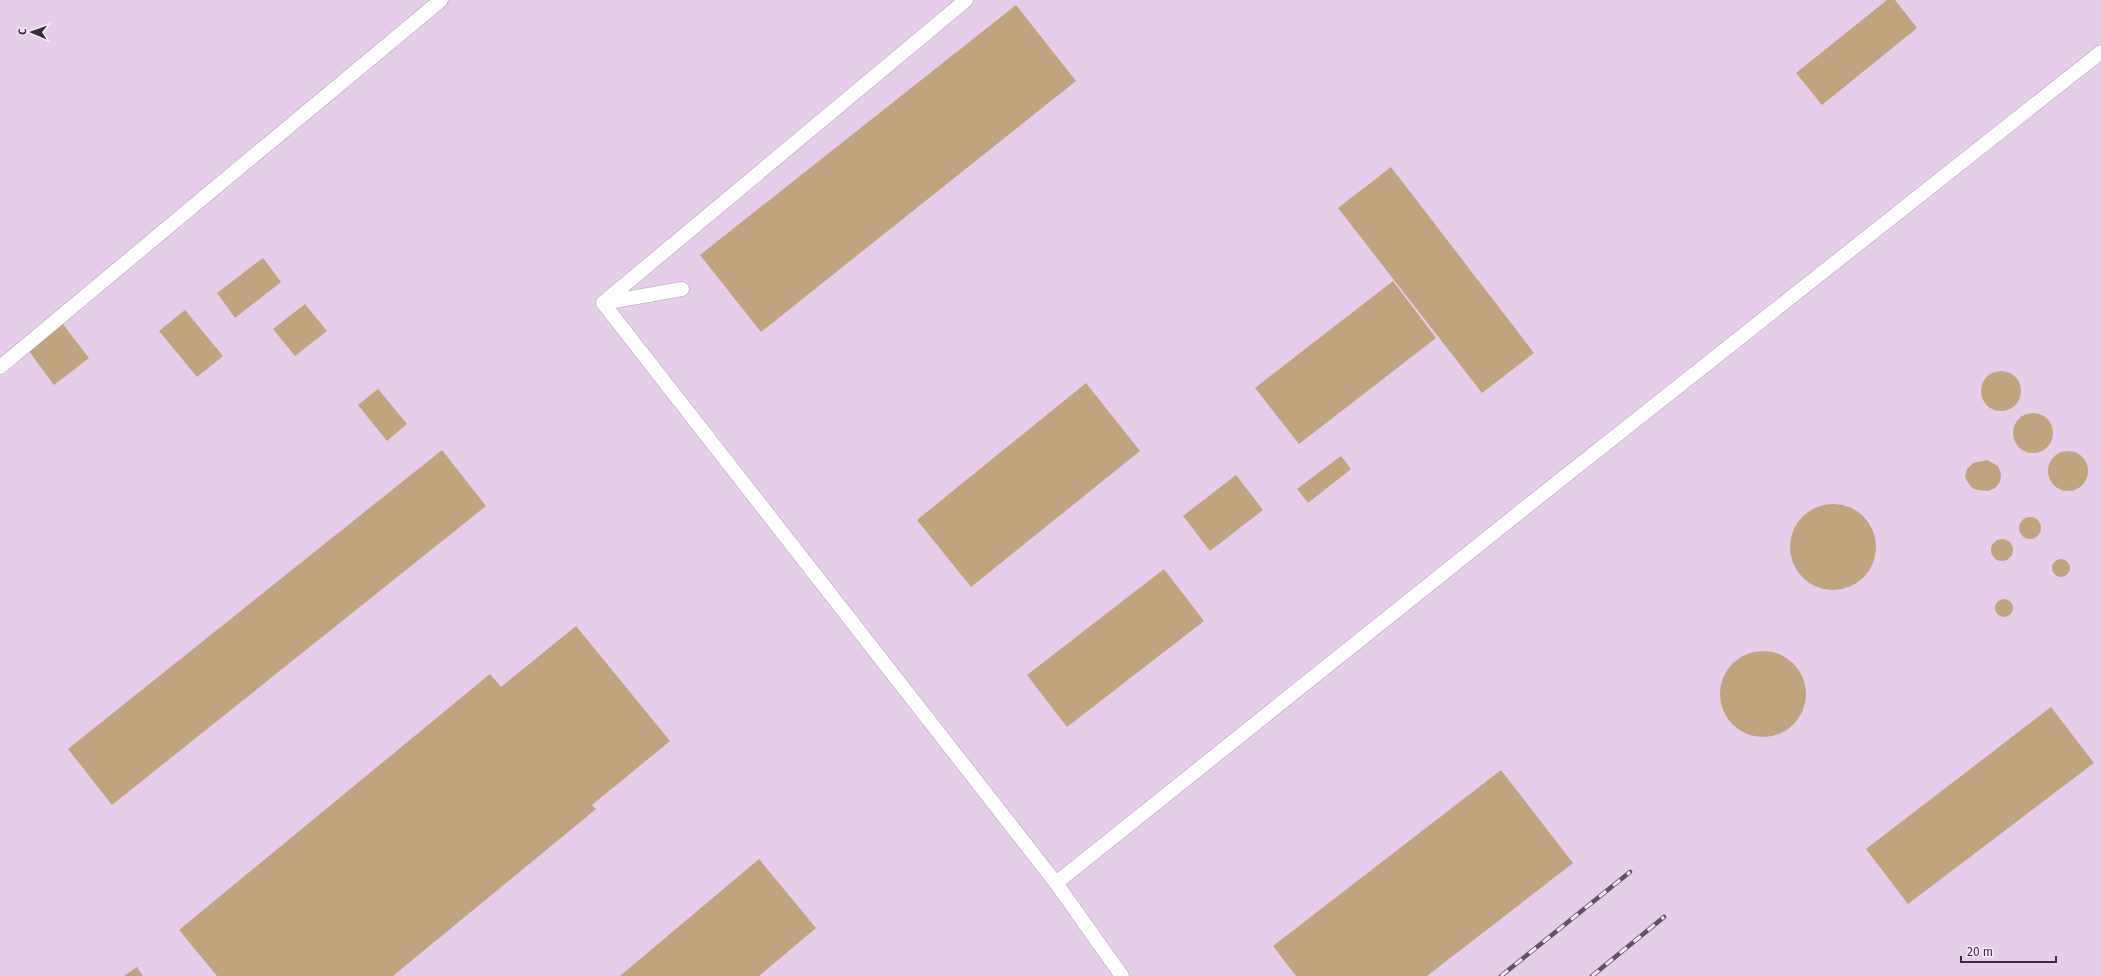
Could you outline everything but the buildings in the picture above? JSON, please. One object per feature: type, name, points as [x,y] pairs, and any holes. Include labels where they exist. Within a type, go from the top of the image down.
[{"type":"lane","points":[[0,367],[441,0]]},
{"type":"lane","points":[[603,303],[966,0]]},
{"type":"lane","points":[[1056,883],[1527,506],[2101,52]]},
{"type":"lane","points":[[603,303],[682,289]]},
{"type":"lane","points":[[603,303],[1056,883],[1122,976]]},
{"type":"shaded area","points":[[0,0],[2101,0],[2101,976],[0,976]]},
{"type":"railway","points":[[1501,976],[1630,872]]},
{"type":"railway","points":[[1592,976],[1664,917]]}]
